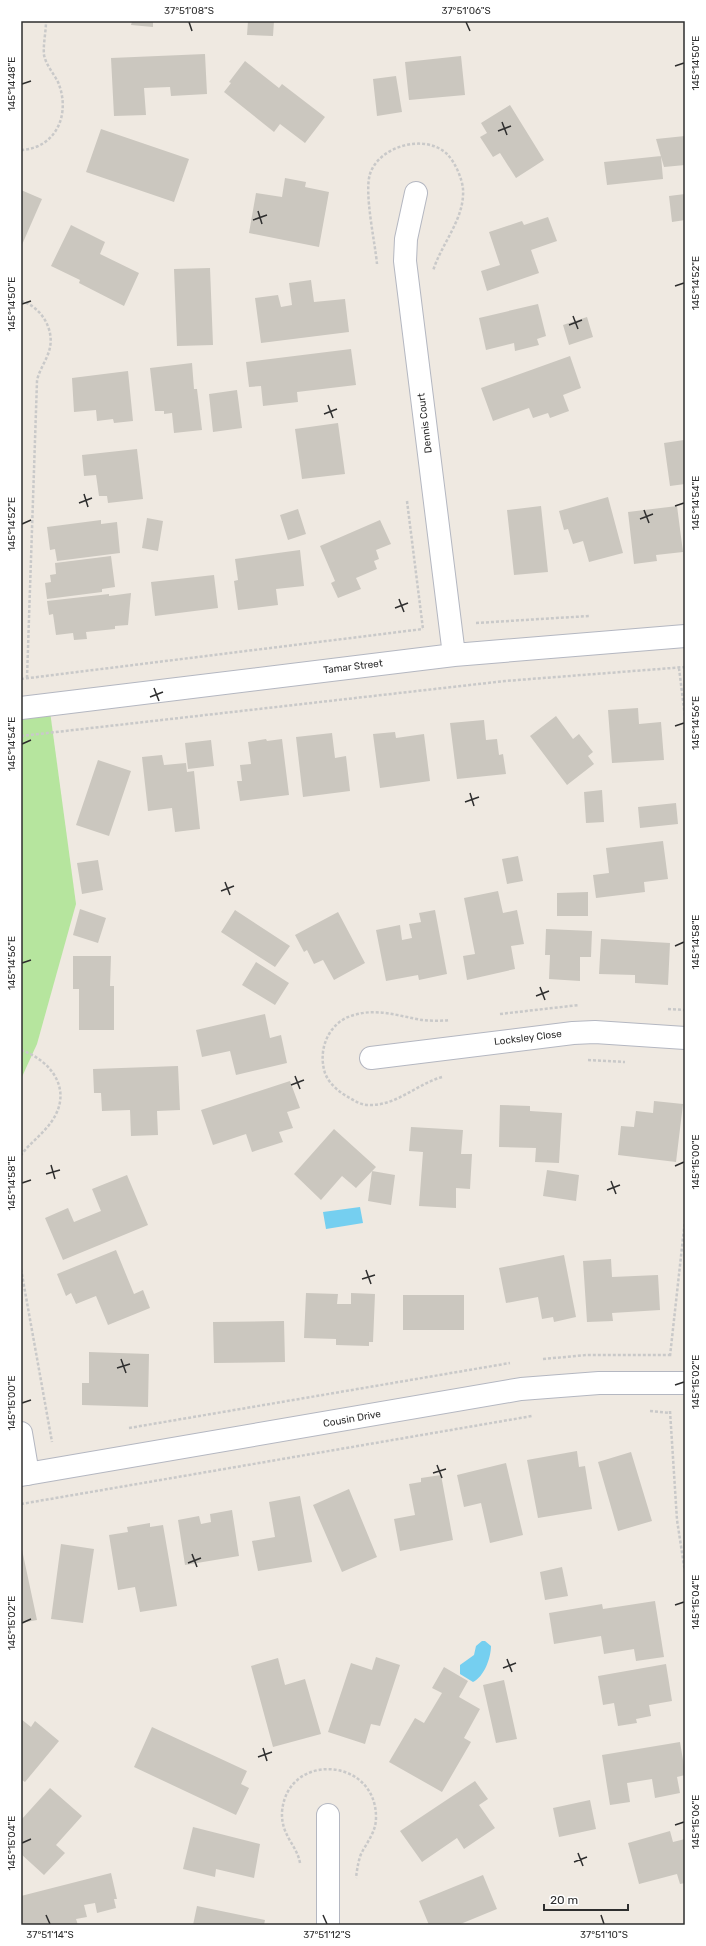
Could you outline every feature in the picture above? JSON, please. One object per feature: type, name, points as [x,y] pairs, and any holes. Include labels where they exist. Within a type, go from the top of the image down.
[{"type":"street","name":"Dennis Court","points":[[416,193],[406,239],[405,261],[454,655]]},
{"type":"street","name":"Tamar Street","points":[[21,708],[454,655],[685,636]]},
{"type":"street","name":"Locksley Close","points":[[372,1058],[573,1033],[595,1032],[685,1038]]},
{"type":"street","name":"Cousin Drive","points":[[24,1475],[521,1389],[598,1383],[685,1383]]},
{"type":"street","points":[[21,1433],[24,1475]]},
{"type":"street","points":[[328,1815],[328,1925]]},
{"type":"path","points":[[21,150],[44,144],[58,128],[64,105],[61,93],[44,55],[46,21]]},
{"type":"path","points":[[21,301],[33,307],[42,316],[47,325],[50,341],[47,356],[38,375],[37,381],[27,678]]},
{"type":"path","points":[[478,623],[597,615]]},
{"type":"path","points":[[21,679],[423,629]]},
{"type":"path","points":[[21,736],[505,681],[685,667]]},
{"type":"path","points":[[678,668],[685,717]]},
{"type":"path","points":[[21,1050],[34,1055],[44,1062],[59,1084],[60,1096],[60,1106],[50,1123],[21,1155]]},
{"type":"path","points":[[670,1355],[685,1220]]},
{"type":"path","points":[[21,1269],[52,1442]]},
{"type":"path","points":[[647,1410],[670,1413],[677,1520],[685,1572]]},
{"type":"path","points":[[21,1504],[537,1415]]},
{"type":"green space","points":[[49,704],[76,904],[37,1044],[21,1079],[21,708]]},
{"type":"water","points":[[360,1207],[363,1223],[326,1229],[323,1212]]},
{"type":"water","points":[[482,1641],[485,1641],[491,1646],[490,1656],[484,1672],[477,1680],[473,1682],[460,1674],[460,1665],[474,1655],[476,1646]]},
{"type":"building","points":[[132,21],[153,21],[153,27],[131,25]]},
{"type":"building","points":[[248,21],[274,21],[273,36],[247,35]]},
{"type":"building","points":[[205,54],[207,94],[171,96],[170,87],[144,88],[146,115],[114,116],[111,58]]},
{"type":"building","points":[[461,56],[465,95],[409,100],[405,62]]},
{"type":"building","points":[[245,61],[279,88],[282,84],[325,117],[305,143],[280,124],[274,132],[224,92],[231,83],[229,82]]},
{"type":"building","points":[[396,76],[402,112],[377,116],[373,79]]},
{"type":"building","points":[[510,105],[544,160],[516,178],[500,153],[493,157],[480,137],[487,133],[481,123]]},
{"type":"building","points":[[101,129],[189,159],[174,202],[86,172]]},
{"type":"building","points":[[685,136],[685,165],[664,167],[656,139]]},
{"type":"building","points":[[661,156],[663,179],[607,185],[604,162]]},
{"type":"building","points":[[285,178],[306,182],[305,187],[329,192],[319,247],[249,233],[256,193],[282,197]]},
{"type":"building","points":[[21,190],[42,199],[21,247]]},
{"type":"building","points":[[685,194],[685,220],[672,222],[669,196]]},
{"type":"building","points":[[548,217],[557,241],[531,250],[539,273],[487,291],[481,271],[500,265],[489,232],[522,221],[524,225]]},
{"type":"building","points":[[71,225],[105,242],[100,254],[139,273],[124,306],[79,283],[80,280],[51,266]]},
{"type":"building","points":[[210,268],[213,345],[177,346],[174,269]]},
{"type":"building","points":[[311,280],[314,302],[345,299],[349,332],[261,343],[255,298],[278,295],[281,307],[292,305],[289,283]]},
{"type":"building","points":[[538,304],[546,336],[537,339],[539,345],[515,351],[514,343],[486,350],[479,318]]},
{"type":"building","points":[[587,317],[593,337],[569,345],[563,325]]},
{"type":"building","points":[[351,349],[356,385],[297,392],[298,402],[263,406],[261,386],[249,387],[246,362]]},
{"type":"building","points":[[570,356],[581,388],[563,395],[569,411],[550,418],[548,413],[533,418],[529,408],[493,421],[481,388]]},
{"type":"building","points":[[192,363],[194,389],[197,389],[202,430],[174,433],[172,413],[164,414],[164,411],[155,411],[150,368]]},
{"type":"building","points":[[128,371],[133,421],[114,423],[113,419],[97,421],[96,410],[74,412],[72,378]]},
{"type":"building","points":[[237,390],[242,428],[213,432],[209,394]]},
{"type":"building","points":[[338,423],[345,474],[302,479],[295,429]]},
{"type":"building","points":[[684,440],[685,484],[670,486],[664,443]]},
{"type":"building","points":[[137,449],[143,499],[108,503],[107,496],[99,496],[96,475],[84,476],[82,455]]},
{"type":"building","points":[[608,497],[623,553],[589,562],[583,541],[573,544],[568,529],[564,530],[559,511]]},
{"type":"building","points":[[541,506],[548,572],[514,575],[507,510]]},
{"type":"building","points":[[677,506],[683,552],[656,555],[657,561],[634,564],[628,512]]},
{"type":"building","points":[[298,509],[306,534],[288,540],[280,515]]},
{"type":"building","points":[[147,518],[163,521],[158,551],[142,548]]},
{"type":"building","points":[[101,520],[101,524],[117,522],[120,553],[57,561],[55,549],[50,550],[47,527]]},
{"type":"building","points":[[380,520],[391,544],[376,550],[379,559],[374,561],[377,569],[356,578],[361,589],[338,598],[331,583],[335,581],[320,546]]},
{"type":"building","points":[[300,550],[304,586],[276,589],[278,605],[238,610],[234,581],[238,580],[235,559]]},
{"type":"building","points":[[111,556],[115,587],[102,589],[102,592],[47,599],[45,583],[51,582],[50,575],[56,574],[55,563]]},
{"type":"building","points":[[214,575],[218,608],[155,616],[151,582]]},
{"type":"building","points":[[131,593],[128,625],[115,626],[115,629],[86,632],[87,639],[74,640],[73,633],[56,635],[53,614],[49,615],[47,601]]},
{"type":"building","points":[[638,708],[639,724],[661,722],[664,760],[612,763],[608,710]]},
{"type":"building","points":[[556,716],[573,739],[579,734],[593,752],[588,756],[594,764],[567,785],[530,736]]},
{"type":"building","points":[[484,720],[486,740],[497,739],[499,755],[503,754],[506,774],[457,779],[450,723]]},
{"type":"building","points":[[395,732],[396,738],[424,734],[430,781],[380,788],[373,734]]},
{"type":"building","points":[[332,733],[335,758],[346,756],[350,791],[303,797],[296,737]]},
{"type":"building","points":[[266,739],[267,741],[282,739],[289,795],[240,801],[237,781],[242,781],[240,765],[251,764],[248,742]]},
{"type":"building","points":[[211,740],[214,766],[188,769],[185,743]]},
{"type":"building","points":[[162,755],[164,765],[186,763],[187,772],[194,771],[200,829],[175,832],[172,808],[148,811],[142,757]]},
{"type":"building","points":[[98,760],[131,771],[109,836],[76,825]]},
{"type":"building","points":[[602,790],[604,822],[586,823],[584,792]]},
{"type":"building","points":[[676,803],[678,824],[640,828],[638,807]]},
{"type":"building","points":[[663,841],[668,879],[644,882],[645,892],[596,898],[593,875],[609,873],[606,848]]},
{"type":"building","points":[[518,856],[523,881],[507,884],[502,859]]},
{"type":"building","points":[[98,860],[103,890],[82,894],[77,863]]},
{"type":"building","points":[[498,891],[503,913],[517,910],[524,944],[511,946],[515,969],[467,980],[463,956],[475,954],[464,898]]},
{"type":"building","points":[[588,892],[588,916],[557,916],[557,893]]},
{"type":"building","points":[[80,909],[106,918],[98,943],[73,935]]},
{"type":"building","points":[[235,910],[290,946],[275,967],[221,932]]},
{"type":"building","points":[[435,910],[447,974],[419,980],[418,975],[386,981],[376,930],[400,925],[402,940],[412,938],[409,924],[421,922],[419,913]]},
{"type":"building","points":[[338,912],[365,963],[334,980],[323,960],[314,964],[307,950],[304,952],[295,935]]},
{"type":"building","points":[[546,929],[592,931],[591,957],[580,957],[580,981],[549,979],[550,955],[545,955]]},
{"type":"building","points":[[601,939],[670,943],[668,985],[635,983],[635,975],[599,974]]},
{"type":"building","points":[[73,956],[111,956],[110,986],[114,986],[114,1030],[79,1030],[79,989],[73,989]]},
{"type":"building","points":[[256,962],[289,983],[275,1005],[242,985]]},
{"type":"building","points":[[265,1014],[270,1038],[281,1035],[287,1063],[236,1075],[230,1051],[202,1057],[196,1030]]},
{"type":"building","points":[[178,1066],[180,1110],[157,1111],[158,1135],[131,1136],[130,1110],[102,1111],[101,1093],[94,1093],[93,1069]]},
{"type":"building","points":[[290,1081],[300,1108],[287,1112],[293,1128],[279,1132],[283,1142],[252,1152],[246,1134],[213,1145],[201,1110]]},
{"type":"building","points":[[654,1101],[683,1104],[676,1162],[618,1155],[621,1126],[634,1127],[636,1111],[653,1113]]},
{"type":"building","points":[[500,1105],[530,1106],[530,1111],[562,1113],[559,1163],[535,1162],[536,1148],[499,1147]]},
{"type":"building","points":[[411,1127],[463,1130],[461,1154],[472,1154],[470,1189],[456,1188],[456,1208],[419,1206],[423,1152],[409,1151]]},
{"type":"building","points":[[334,1129],[376,1167],[356,1188],[342,1176],[321,1200],[294,1174]]},
{"type":"building","points":[[547,1170],[579,1175],[576,1201],[543,1196]]},
{"type":"building","points":[[372,1171],[395,1175],[391,1205],[368,1201]]},
{"type":"building","points":[[127,1175],[148,1225],[63,1260],[45,1218],[68,1208],[74,1222],[101,1211],[92,1189]]},
{"type":"building","points":[[116,1250],[134,1294],[143,1290],[150,1308],[108,1325],[96,1296],[76,1304],[71,1293],[66,1296],[57,1274]]},
{"type":"building","points":[[564,1255],[576,1317],[554,1322],[553,1317],[542,1319],[538,1297],[506,1303],[499,1268]]},
{"type":"building","points":[[611,1259],[612,1277],[658,1275],[660,1310],[612,1313],[613,1321],[587,1322],[583,1261]]},
{"type":"building","points":[[306,1293],[338,1294],[337,1304],[351,1304],[351,1293],[375,1294],[373,1342],[369,1342],[369,1346],[336,1345],[336,1339],[304,1338]]},
{"type":"building","points":[[403,1295],[464,1295],[464,1330],[403,1330]]},
{"type":"building","points":[[284,1321],[285,1362],[214,1363],[213,1322]]},
{"type":"building","points":[[89,1352],[149,1354],[148,1407],[82,1405],[82,1383],[89,1383]]},
{"type":"building","points":[[577,1451],[579,1467],[585,1466],[592,1509],[538,1518],[527,1460]]},
{"type":"building","points":[[631,1452],[652,1521],[618,1531],[598,1462]]},
{"type":"building","points":[[506,1463],[523,1535],[490,1543],[481,1503],[464,1507],[457,1475]]},
{"type":"building","points":[[441,1475],[453,1540],[400,1551],[394,1519],[415,1515],[409,1484],[421,1482],[421,1478]]},
{"type":"building","points":[[349,1489],[377,1557],[342,1572],[313,1505]]},
{"type":"building","points":[[300,1496],[312,1562],[258,1571],[252,1541],[275,1537],[269,1502]]},
{"type":"building","points":[[232,1510],[239,1556],[185,1565],[178,1520],[199,1516],[201,1524],[211,1522],[210,1514]]},
{"type":"building","points":[[150,1523],[150,1527],[163,1525],[177,1606],[140,1612],[135,1587],[118,1590],[109,1535],[128,1532],[127,1527]]},
{"type":"building","points":[[61,1544],[94,1549],[83,1623],[51,1619]]},
{"type":"building","points":[[21,1545],[37,1620],[21,1623]]},
{"type":"building","points":[[562,1567],[568,1596],[545,1600],[540,1572]]},
{"type":"building","points":[[655,1601],[664,1657],[636,1661],[634,1649],[604,1654],[601,1636],[554,1644],[549,1613],[602,1604],[603,1609]]},
{"type":"building","points":[[376,1657],[400,1665],[380,1726],[371,1724],[365,1744],[328,1732],[351,1663],[372,1670]]},
{"type":"building","points":[[278,1658],[285,1685],[305,1679],[321,1734],[273,1747],[251,1666]]},
{"type":"building","points":[[666,1664],[672,1701],[649,1705],[651,1716],[636,1719],[637,1723],[618,1726],[614,1703],[603,1705],[598,1676]]},
{"type":"building","points":[[444,1667],[468,1681],[459,1697],[480,1709],[464,1738],[471,1742],[442,1792],[389,1762],[415,1718],[424,1723],[442,1693],[432,1688]]},
{"type":"building","points":[[504,1680],[517,1739],[496,1743],[483,1685]]},
{"type":"building","points":[[21,1719],[31,1727],[35,1721],[59,1741],[25,1782],[22,1780],[21,1781]]},
{"type":"building","points":[[152,1727],[247,1771],[241,1784],[249,1788],[236,1815],[134,1767]]},
{"type":"building","points":[[680,1742],[685,1775],[677,1777],[680,1793],[655,1798],[652,1779],[627,1783],[630,1802],[610,1805],[602,1755]]},
{"type":"building","points":[[475,1781],[488,1799],[479,1805],[495,1828],[464,1849],[457,1838],[422,1862],[400,1831]]},
{"type":"building","points":[[50,1788],[82,1816],[56,1845],[65,1853],[44,1875],[21,1854],[21,1820]]},
{"type":"building","points":[[590,1800],[596,1829],[559,1837],[553,1808]]},
{"type":"building","points":[[193,1827],[260,1844],[254,1878],[216,1869],[215,1877],[183,1869]]},
{"type":"building","points":[[670,1831],[673,1842],[685,1839],[685,1883],[680,1884],[677,1874],[639,1884],[628,1843]]},
{"type":"building","points":[[111,1873],[117,1899],[114,1899],[116,1908],[97,1913],[95,1903],[84,1905],[87,1917],[76,1919],[78,1925],[21,1925],[21,1896]]},
{"type":"building","points":[[483,1875],[497,1909],[458,1925],[429,1925],[419,1901]]},
{"type":"building","points":[[197,1906],[265,1920],[264,1925],[193,1925]]}]
